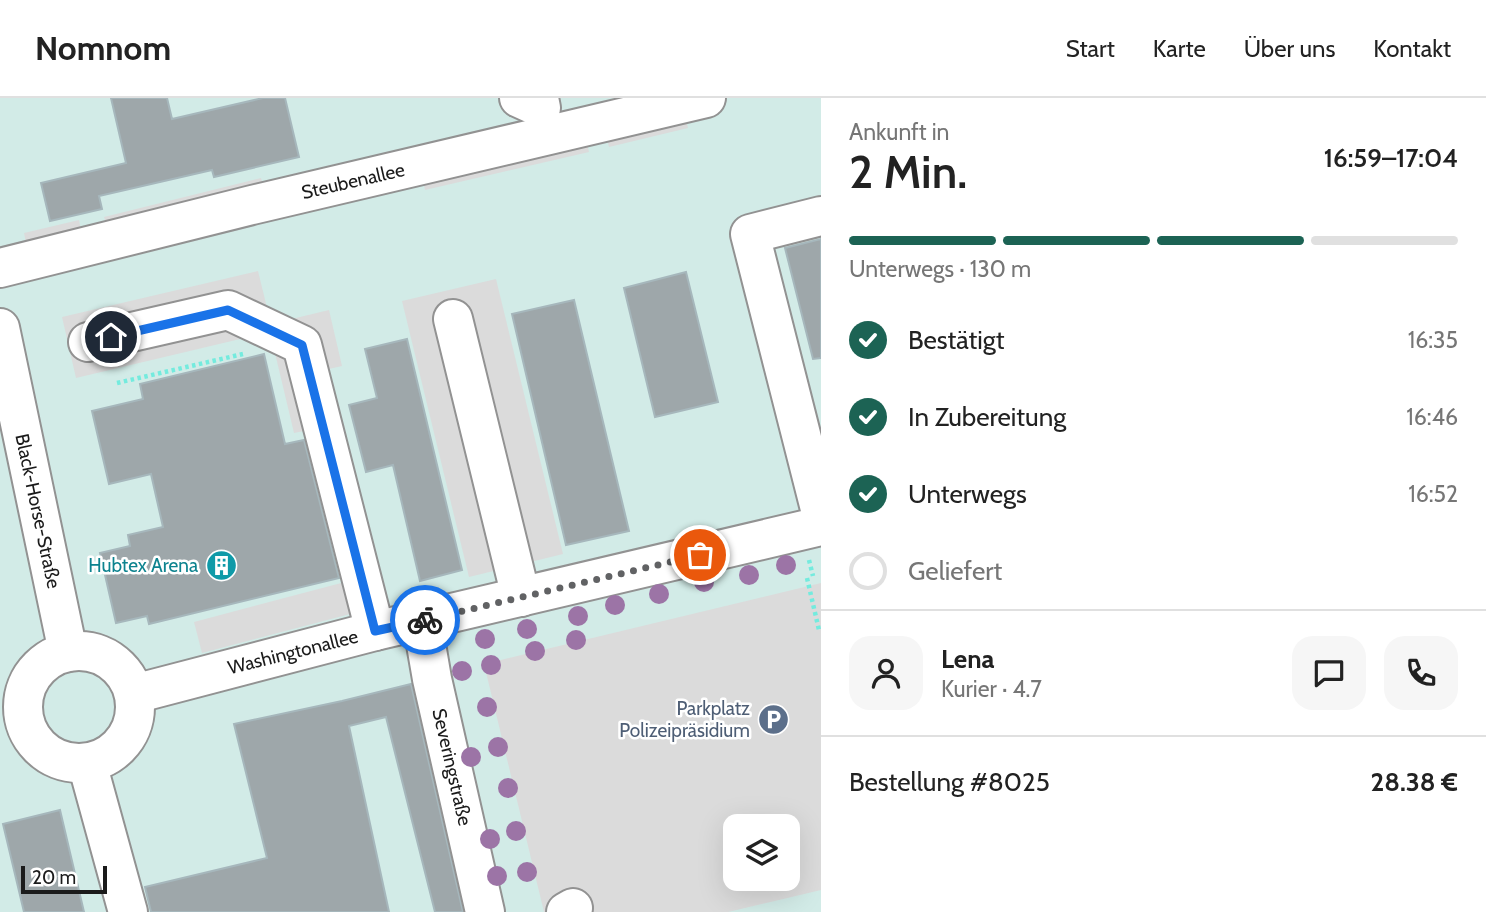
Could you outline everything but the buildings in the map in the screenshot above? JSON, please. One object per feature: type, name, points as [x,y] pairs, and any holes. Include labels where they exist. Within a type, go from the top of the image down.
[{"type":"street","name":"Steubenallee","points":[[0,268],[252,205],[536,110],[706,98]]},
{"type":"street","points":[[821,216],[750,234],[821,513]]},
{"type":"street","points":[[88,342],[228,310],[302,345],[375,631]]},
{"type":"street","points":[[453,318],[521,597]]},
{"type":"street","name":"Black-Horse-Straße","points":[[0,328],[68,652]]},
{"type":"street","name":"Washingtonallee","points":[[134,694],[375,631],[821,526]]},
{"type":"street","name":"Severingstraße","points":[[422,621],[432,679],[485,912]]},
{"type":"street","points":[[85,651],[116,664],[127,678],[134,694],[133,724],[126,738],[116,750],[87,763],[54,757],[12,720],[23,703],[25,689],[32,676],[54,656],[68,652],[85,651]]},
{"type":"street","points":[[87,763],[128,912]]},
{"type":"path","points":[[117,383],[244,354]]},
{"type":"path","points":[[807,578],[819,630]]},
{"type":"shaded area","points":[[0,98],[821,98],[821,912],[0,912]]},
{"type":"shaded area","points":[[686,119],[688,128],[609,147],[607,139]]},
{"type":"shaded area","points":[[587,144],[589,152],[425,190],[423,181]]},
{"type":"shaded area","points":[[261,178],[264,188],[107,227],[104,217]]},
{"type":"shaded area","points":[[79,220],[81,230],[26,243],[24,233]]},
{"type":"shaded area","points":[[258,271],[271,324],[329,310],[342,366],[320,371],[333,425],[294,433],[270,332],[76,378],[62,317]]},
{"type":"shaded area","points":[[496,279],[563,554],[469,577],[402,301]]},
{"type":"shaded area","points":[[345,582],[354,613],[202,653],[194,622]]},
{"type":"shaded area","points":[[821,583],[821,890],[728,912],[544,912],[484,664]]},
{"type":"way so far","points":[[425,620],[700,555]]},
{"type":"place","name":"Hubtex Arena","points":[[221,565]]},
{"type":"place","name":"Parkplatz Polizeipräsidium","points":[[773,719]]},
{"type":"route","points":[[111,337],[228,310],[302,345],[375,631],[425,620]]}]
